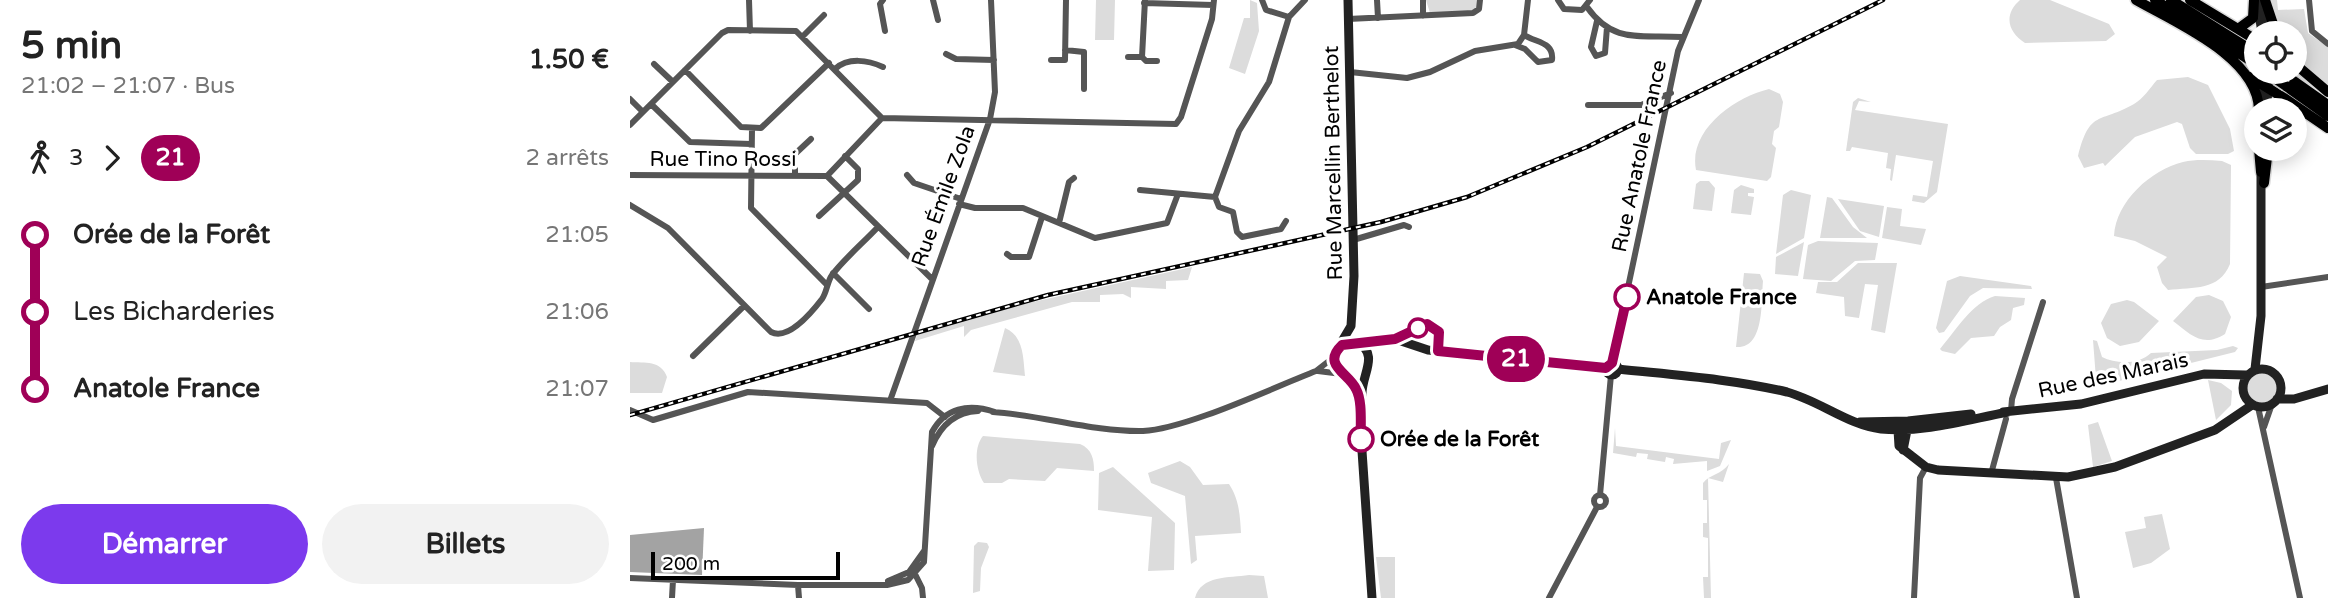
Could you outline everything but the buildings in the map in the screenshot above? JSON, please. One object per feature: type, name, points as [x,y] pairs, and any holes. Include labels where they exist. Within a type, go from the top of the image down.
[{"type":"main road","points":[[2136,0],[2222,52],[2244,71]]},
{"type":"main road","points":[[2155,0],[2244,49]]},
{"type":"main road","points":[[2171,0],[2244,49]]},
{"type":"main road","points":[[2189,0],[2244,33]]},
{"type":"main road","points":[[2238,29],[2253,18],[2256,0]]},
{"type":"main road","points":[[2264,0],[2272,21]]},
{"type":"main road","points":[[2307,74],[2328,92]]},
{"type":"main road","points":[[2261,84],[2284,98]]},
{"type":"main road","points":[[2291,84],[2328,116]]},
{"type":"main road","points":[[2293,84],[2328,106]]},
{"type":"main road","points":[[2307,114],[2328,128]]},
{"type":"main road","points":[[2263,177],[2264,161]]},
{"type":"street","points":[[749,0],[750,31]]},
{"type":"street","points":[[883,0],[880,4],[885,31]]},
{"type":"street","points":[[933,0],[938,20]]},
{"type":"street","name":"Rue Émile Zola","points":[[891,398],[990,119],[995,92],[991,0]]},
{"type":"street","points":[[1051,60],[1065,60],[1066,0]]},
{"type":"street","points":[[1262,0],[1266,10],[1289,17]]},
{"type":"street","points":[[1286,221],[1281,229],[1241,237],[1233,212],[1219,207],[1215,197],[1239,131],[1269,82],[1289,17],[1305,0]]},
{"type":"street","name":"Rue Marcellin Berthelot","points":[[1334,357],[1351,326],[1353,240],[1348,0]]},
{"type":"street","points":[[1377,0],[1378,18]]},
{"type":"street","points":[[1423,0],[1423,16]]},
{"type":"street","points":[[1348,19],[1473,13],[1479,9],[1480,0]]},
{"type":"street","points":[[1515,45],[1524,35],[1528,0]]},
{"type":"street","points":[[1559,0],[1569,11],[1578,12],[1588,3],[1597,21],[1630,37],[1682,37]]},
{"type":"street","name":"Rue Anatole France","points":[[1549,598],[1597,507],[1606,503],[1605,498],[1600,495],[1612,369],[1682,37],[1699,0]]},
{"type":"street","points":[[2256,0],[2260,21]]},
{"type":"street","points":[[2264,0],[2267,21]]},
{"type":"street","points":[[2309,0],[2312,31],[2328,44]]},
{"type":"street","points":[[630,125],[724,31],[796,31],[882,118],[1176,124],[1181,117],[1209,31],[1213,3],[1144,2],[1142,57]]},
{"type":"street","points":[[802,37],[824,15]]},
{"type":"street","points":[[1597,21],[1591,47],[1596,56],[1605,53],[1607,27]]},
{"type":"street","points":[[1350,72],[1396,79],[1416,77],[1475,51],[1515,45],[1525,49],[1538,62],[1548,63],[1552,60],[1553,51],[1548,45],[1524,35]]},
{"type":"street","points":[[1065,50],[1084,52],[1084,89]]},
{"type":"street","points":[[946,54],[956,59],[994,60]]},
{"type":"street","points":[[1128,57],[1157,61]]},
{"type":"street","points":[[835,69],[846,62],[872,62],[883,67]]},
{"type":"street","points":[[685,70],[741,127],[752,129],[764,127],[829,63]]},
{"type":"street","points":[[653,64],[673,82]]},
{"type":"street","points":[[2265,98],[2267,84]]},
{"type":"street","points":[[1588,105],[1641,105],[1671,93]]},
{"type":"street","points":[[630,99],[643,112]]},
{"type":"street","points":[[651,104],[690,142],[751,144]]},
{"type":"street","points":[[882,118],[827,176],[932,279]]},
{"type":"street","points":[[752,129],[751,208],[826,284]]},
{"type":"street","points":[[795,177],[795,155],[811,139]]},
{"type":"street","points":[[819,216],[858,180],[859,171],[845,156]]},
{"type":"street","points":[[907,175],[914,183],[977,208],[1023,208],[1095,239],[1165,225],[1170,221],[1178,194]]},
{"type":"street","name":"Rue Tino Rossi","points":[[630,176],[827,176]]},
{"type":"street","points":[[2255,369],[2260,346],[2263,177]]},
{"type":"street","points":[[1059,223],[1069,182],[1074,178]]},
{"type":"street","points":[[1140,190],[1215,197]]},
{"type":"street","points":[[630,205],[668,228],[774,334],[789,332],[824,297],[826,284],[834,273],[878,228]]},
{"type":"street","points":[[1007,254],[1012,257],[1029,257],[1042,217]]},
{"type":"street","points":[[1353,240],[1404,225],[1409,227]]},
{"type":"street","points":[[834,273],[869,309]]},
{"type":"street","points":[[2261,287],[2328,277]]},
{"type":"street","points":[[1991,474],[2043,302]]},
{"type":"street","points":[[693,356],[744,306]]},
{"type":"street","name":"Rue Marcellin Berthelot","points":[[1351,326],[1370,357]]},
{"type":"street","points":[[1374,598],[1361,386],[1370,357],[1388,339]]},
{"type":"street","points":[[1342,345],[1388,339],[1427,350],[1744,383],[1789,393],[1868,427],[1903,430],[1922,424]]},
{"type":"street","points":[[2260,346],[2268,369],[2279,378],[2281,387],[2264,429]]},
{"type":"street","points":[[630,578],[798,585],[904,582],[923,566],[932,432],[946,418],[969,407],[1112,428],[1151,430],[1181,422],[1316,371],[1334,357]]},
{"type":"street","points":[[1334,357],[1335,366],[1358,393],[1374,598]]},
{"type":"street","points":[[2230,420],[2243,391],[2246,375],[2255,369],[2268,369]]},
{"type":"street","points":[[1316,371],[1344,376],[1364,374]]},
{"type":"street","points":[[2226,375],[2255,406],[2264,429],[2267,457],[2300,598]]},
{"type":"street","name":"Rue des Marais","points":[[1922,424],[2072,406],[2192,377],[2246,375]]},
{"type":"street","points":[[2281,387],[2303,397]]},
{"type":"street","points":[[1903,430],[1898,443],[1926,467],[2056,478],[2115,467],[2215,430],[2255,406],[2303,397],[2328,389]]},
{"type":"street","points":[[630,411],[654,419],[748,393],[891,398],[931,404],[946,418]]},
{"type":"street","points":[[1858,422],[1922,424]]},
{"type":"street","points":[[1914,598],[1920,478],[1926,467]]},
{"type":"street","points":[[2056,478],[2077,598]]},
{"type":"street","points":[[913,573],[923,598]]},
{"type":"street","points":[[672,598],[673,580]]},
{"type":"street","points":[[798,585],[799,598]]},
{"type":"shaded area","points":[[1096,0],[1115,0],[1114,40],[1095,40]]},
{"type":"shaded area","points":[[1250,0],[1257,3],[1259,31],[1245,74],[1229,68],[1244,18],[1250,18]]},
{"type":"shaded area","points":[[1426,0],[1477,0],[1478,7],[1473,11],[1430,13]]},
{"type":"shaded area","points":[[2020,0],[2050,0],[2109,24],[2115,34],[2106,41],[2025,43],[2011,29],[2010,23],[2011,12]]},
{"type":"shaded area","points":[[2270,0],[2277,0],[2278,10],[2304,9],[2306,21],[2279,21]]},
{"type":"shaded area","points":[[2307,27],[2308,33],[2328,47],[2328,87],[2307,67]]},
{"type":"shaded area","points":[[2188,77],[2208,85],[2230,129],[2234,151],[2228,154],[2196,154],[2190,148],[2182,124],[2177,122],[2135,137],[2105,166],[2103,163],[2084,168],[2078,156],[2082,141],[2092,124],[2137,102],[2157,80]]},
{"type":"shaded area","points":[[1769,89],[1780,94],[1783,102],[1779,127],[1774,131],[1772,144],[1776,148],[1771,177],[1767,181],[1696,170],[1695,155],[1707,129],[1742,99]]},
{"type":"shaded area","points":[[1858,98],[1871,102],[1859,101],[1855,110],[1948,124],[1937,192],[1924,203],[1912,201],[1913,195],[1927,197],[1933,161],[1896,155],[1892,181],[1891,169],[1886,168],[1888,153],[1852,147],[1850,151],[1846,151],[1853,102]]},
{"type":"shaded area","points":[[2193,160],[2222,161],[2231,165],[2230,264],[2219,279],[2205,286],[2168,290],[2162,283],[2157,267],[2167,257],[2135,241],[2114,236],[2121,211],[2137,189],[2171,166]]},
{"type":"shaded area","points":[[1709,181],[1715,188],[1712,211],[1693,209],[1696,184]]},
{"type":"shaded area","points":[[1741,185],[1754,189],[1754,193],[1748,193],[1748,196],[1754,197],[1751,215],[1731,213],[1734,190]]},
{"type":"shaded area","points":[[1791,190],[1811,195],[1804,238],[1776,254],[1783,195]]},
{"type":"shaded area","points":[[1827,197],[1832,198],[1853,227],[1867,238],[1820,238]]},
{"type":"shaded area","points":[[1838,199],[1884,206],[1879,237],[1860,231]]},
{"type":"shaded area","points":[[1887,207],[1902,209],[1900,226],[1926,229],[1921,245],[1882,238]]},
{"type":"shaded area","points":[[1818,241],[1878,243],[1875,260],[1855,261],[1831,281],[1803,279],[1808,245]]},
{"type":"shaded area","points":[[1804,242],[1798,276],[1775,274],[1776,257]]},
{"type":"shaded area","points":[[1858,263],[1897,263],[1885,333],[1871,330],[1878,285],[1865,284],[1859,318],[1845,316],[1844,297],[1816,293],[1818,282],[1837,282]]},
{"type":"shaded area","points":[[1192,267],[1188,280],[1166,281],[1166,289],[1131,287],[1131,298],[1123,294],[1100,295],[1100,302],[1072,302],[971,330],[964,337],[964,326],[915,341],[917,335],[1028,303]]},
{"type":"shaded area","points":[[1744,273],[1760,274],[1763,281],[1760,322],[1752,340],[1745,346],[1736,347]]},
{"type":"shaded area","points":[[1960,276],[2031,286],[2032,289],[1983,288],[1970,296],[1944,332],[1939,333],[1936,328],[1947,281]]},
{"type":"shaded area","points":[[2209,295],[2223,301],[2231,317],[2225,334],[2204,340],[2173,321],[2196,297]]},
{"type":"shaded area","points":[[1995,296],[2025,298],[2024,305],[2013,308],[2011,320],[2000,327],[1994,336],[1971,338],[1955,354],[1940,349],[1972,311]]},
{"type":"shaded area","points":[[2127,300],[2134,302],[2159,321],[2139,342],[2120,346],[2107,338],[2101,323],[2111,304]]},
{"type":"shaded area","points":[[1005,328],[1016,336],[1019,342],[1025,376],[993,372]]},
{"type":"shaded area","points":[[2093,340],[2097,341],[2102,357],[2120,362],[2140,360],[2151,353],[2217,350],[2233,346],[2238,348],[2235,352],[2103,385],[2096,379]]},
{"type":"shaded area","points":[[630,362],[652,363],[661,368],[667,377],[662,393],[630,393]]},
{"type":"shaded area","points":[[2262,373],[2273,377],[2277,388],[2273,399],[2262,403],[2251,399],[2247,388],[2251,377]]},
{"type":"shaded area","points":[[2208,380],[2221,383],[2232,391],[2231,405],[2216,420]]},
{"type":"shaded area","points":[[2098,422],[2112,461],[2093,467],[2088,425]]},
{"type":"shaded area","points":[[1615,428],[1616,446],[1719,459],[1721,443],[1731,440],[1720,466],[1707,471],[1707,461],[1673,464],[1674,459],[1666,457],[1665,462],[1647,459],[1648,454],[1637,453],[1636,457],[1613,453]]},
{"type":"shaded area","points":[[983,436],[1080,444],[1092,455],[1094,471],[1057,468],[1045,481],[1009,479],[1002,483],[984,483],[977,460],[978,447]]},
{"type":"shaded area","points":[[1180,461],[1190,467],[1203,485],[1229,484],[1237,501],[1240,520],[1241,533],[1195,536],[1197,560],[1191,564],[1185,496],[1151,483],[1148,473]]},
{"type":"shaded area","points":[[1729,464],[1723,482],[1708,478],[1723,470]]},
{"type":"shaded area","points":[[1113,467],[1175,523],[1174,570],[1148,571],[1152,517],[1098,510],[1099,473]]},
{"type":"shaded area","points":[[1708,478],[1711,598],[1704,598],[1703,577],[1708,577],[1708,538],[1703,537],[1703,523],[1707,523],[1707,500],[1703,500],[1703,483]]},
{"type":"shaded area","points":[[2162,514],[2170,549],[2151,563],[2133,568],[2125,532],[2146,528],[2144,517]]},
{"type":"shaded area","points":[[704,528],[702,575],[630,572],[630,535]]},
{"type":"shaded area","points":[[978,542],[987,543],[989,547],[981,568],[980,591],[973,593],[974,546]]},
{"type":"shaded area","points":[[1376,557],[1395,557],[1395,598],[1381,598]]},
{"type":"shaded area","points":[[1249,575],[1264,576],[1268,598],[1195,598],[1198,591],[1209,581]]},
{"type":"railway","points":[[630,415],[1048,295],[1381,222],[1467,197],[1587,147],[1883,0]]},
{"type":"bus line","name":"21","points":[[1361,439],[1357,390],[1334,362],[1335,353],[1346,342],[1368,343],[1395,339],[1427,324],[1439,332],[1438,351],[1606,368],[1612,363],[1627,297]]},
{"type":"place","name":"Anatole France","points":[[1627,297]]},
{"type":"place","name":"Orée de la Forêt","points":[[1361,439]]}]
